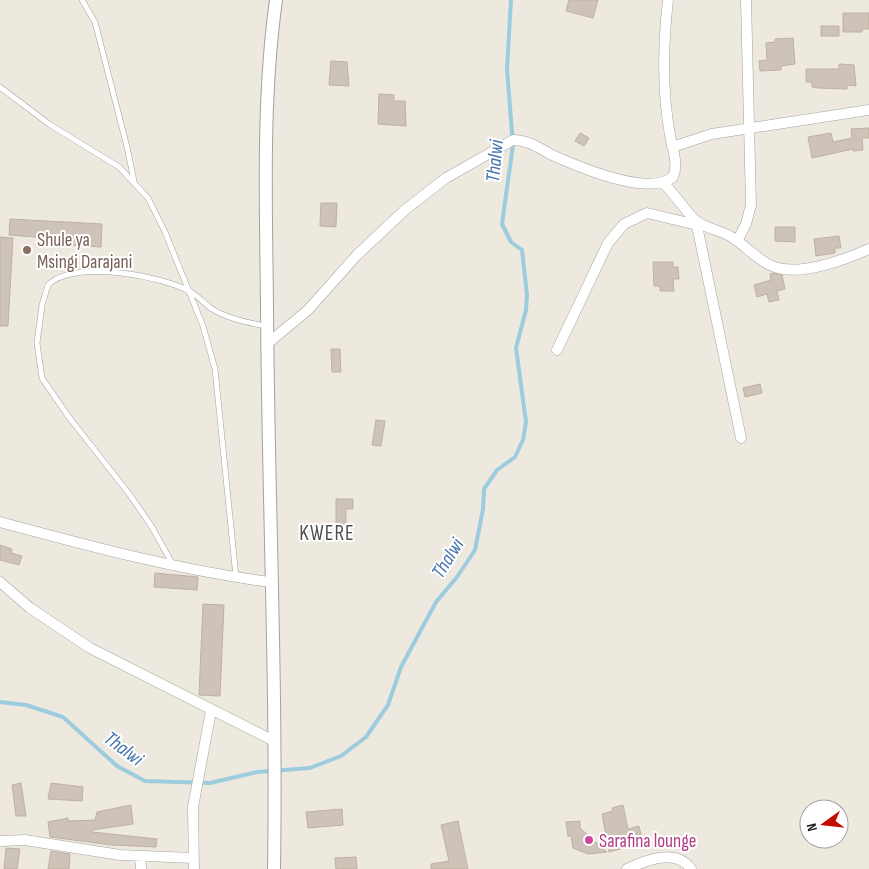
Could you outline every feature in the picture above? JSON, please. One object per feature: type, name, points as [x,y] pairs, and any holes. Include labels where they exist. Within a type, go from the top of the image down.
[{"type":"street","points":[[274,869],[275,758],[270,582],[265,130],[276,0]]},
{"type":"street","points":[[267,344],[308,310],[357,255],[406,208],[446,178],[513,140],[522,140],[552,155],[641,184],[663,182],[673,176],[676,170],[664,74],[668,0]]},
{"type":"street","points":[[737,241],[746,224],[751,205],[749,168],[750,128],[746,79],[746,0]]},
{"type":"street","points":[[672,147],[712,134],[869,110]]},
{"type":"street","points":[[663,182],[697,223],[741,438]]},
{"type":"street","points":[[557,350],[608,244],[624,224],[647,213],[697,223],[737,241],[771,266],[789,270],[837,261],[869,249]]},
{"type":"street","points":[[0,522],[108,552],[236,578],[270,582]]},
{"type":"street","points":[[0,582],[30,608],[90,648],[211,711],[274,741]]},
{"type":"street","points":[[194,869],[193,807],[211,711]]},
{"type":"street","points":[[0,841],[25,840],[87,851],[193,858]]},
{"type":"street","points":[[140,856],[141,869]]},
{"type":"street","points":[[627,869],[647,861],[670,858],[685,863],[691,869]]},
{"type":"lane","points":[[82,0],[95,22],[128,147],[134,183]]},
{"type":"lane","points":[[0,87],[49,124],[120,167],[148,198],[191,292],[215,369],[236,578]]},
{"type":"lane","points":[[173,565],[130,494],[68,416],[42,378],[37,343],[42,305],[48,285],[66,274],[120,273],[158,279],[191,292],[213,310],[226,316],[267,326]]},
{"type":"building","points":[[569,0],[598,0],[593,18],[566,11]]},
{"type":"building","points":[[843,13],[869,13],[869,29],[862,29],[862,32],[843,32]]},
{"type":"building","points":[[821,26],[839,26],[839,36],[821,36]]},
{"type":"building","points":[[793,38],[795,64],[781,66],[781,70],[760,71],[759,61],[767,60],[766,43],[775,42],[775,39]]},
{"type":"building","points":[[331,61],[347,62],[349,86],[329,85]]},
{"type":"building","points":[[839,64],[854,65],[856,86],[847,85],[847,89],[818,88],[812,87],[812,82],[806,82],[806,69],[839,69]]},
{"type":"building","points":[[379,94],[394,95],[394,101],[405,101],[406,126],[378,124]]},
{"type":"building","points":[[869,128],[869,138],[862,138],[863,150],[853,151],[853,149],[812,158],[808,137],[831,133],[833,142],[852,138],[851,129]]},
{"type":"building","points":[[580,133],[589,138],[584,146],[575,141]]},
{"type":"building","points":[[321,203],[337,203],[336,227],[320,226]]},
{"type":"building","points":[[10,219],[102,224],[101,247],[49,244],[49,238],[9,235]]},
{"type":"building","points":[[775,227],[795,227],[795,242],[775,241]]},
{"type":"building","points":[[839,236],[841,248],[835,248],[835,253],[816,256],[814,239]]},
{"type":"building","points":[[0,237],[13,238],[8,326],[0,326]]},
{"type":"building","points":[[653,262],[673,262],[673,267],[678,267],[679,279],[673,279],[674,291],[660,291],[660,286],[654,286]]},
{"type":"building","points":[[770,274],[782,275],[785,289],[777,291],[779,300],[769,302],[767,294],[757,297],[754,285],[771,280]]},
{"type":"building","points":[[331,349],[340,349],[341,372],[332,372]]},
{"type":"building","points":[[760,384],[762,393],[745,397],[743,388]]},
{"type":"building","points":[[376,420],[385,421],[381,446],[372,445]]},
{"type":"building","points":[[336,499],[353,499],[353,509],[346,509],[346,525],[336,525]]},
{"type":"building","points":[[0,545],[12,549],[11,553],[22,556],[19,565],[0,560]]},
{"type":"building","points":[[155,573],[198,577],[197,590],[154,587]]},
{"type":"building","points":[[203,604],[224,605],[220,696],[199,695]]},
{"type":"building","points":[[21,783],[26,816],[16,816],[12,785]]},
{"type":"building","points":[[51,783],[83,787],[82,801],[48,799]]},
{"type":"building","points":[[131,805],[133,824],[92,830],[92,832],[157,839],[156,847],[112,845],[50,837],[48,822],[68,818],[68,821],[95,820],[97,812]]},
{"type":"building","points":[[623,805],[628,829],[639,826],[643,843],[609,852],[602,814],[613,811],[612,808]]},
{"type":"building","points":[[342,809],[343,825],[308,828],[306,812]]},
{"type":"building","points":[[458,821],[468,869],[431,869],[431,864],[449,861],[441,825]]},
{"type":"building","points":[[580,821],[580,828],[607,852],[588,854],[573,848],[571,836],[568,836],[566,822]]},
{"type":"building","points":[[6,848],[20,849],[17,869],[4,869]]},
{"type":"building","points":[[51,851],[70,854],[69,869],[48,869]]},
{"type":"building","points":[[356,857],[357,869],[336,869],[335,858]]},
{"type":"waterway","name":"Thalwi","points":[[0,702],[26,705],[63,717],[117,766],[145,781],[210,783],[257,772],[310,768],[341,756],[366,737],[388,705],[401,667],[436,602],[457,577],[475,550],[483,509],[484,489],[497,470],[515,457],[523,440],[526,422],[516,348],[526,310],[527,295],[522,250],[511,242],[502,224],[513,145],[507,69],[511,0]]},
{"type":"place","name":"Shule ya Msingi Darajani","points":[[27,250]]},
{"type":"place","name":"Sarafina lounge","points":[[589,840]]},
{"type":"district","name":"KWERE","points":[[327,533]]}]
